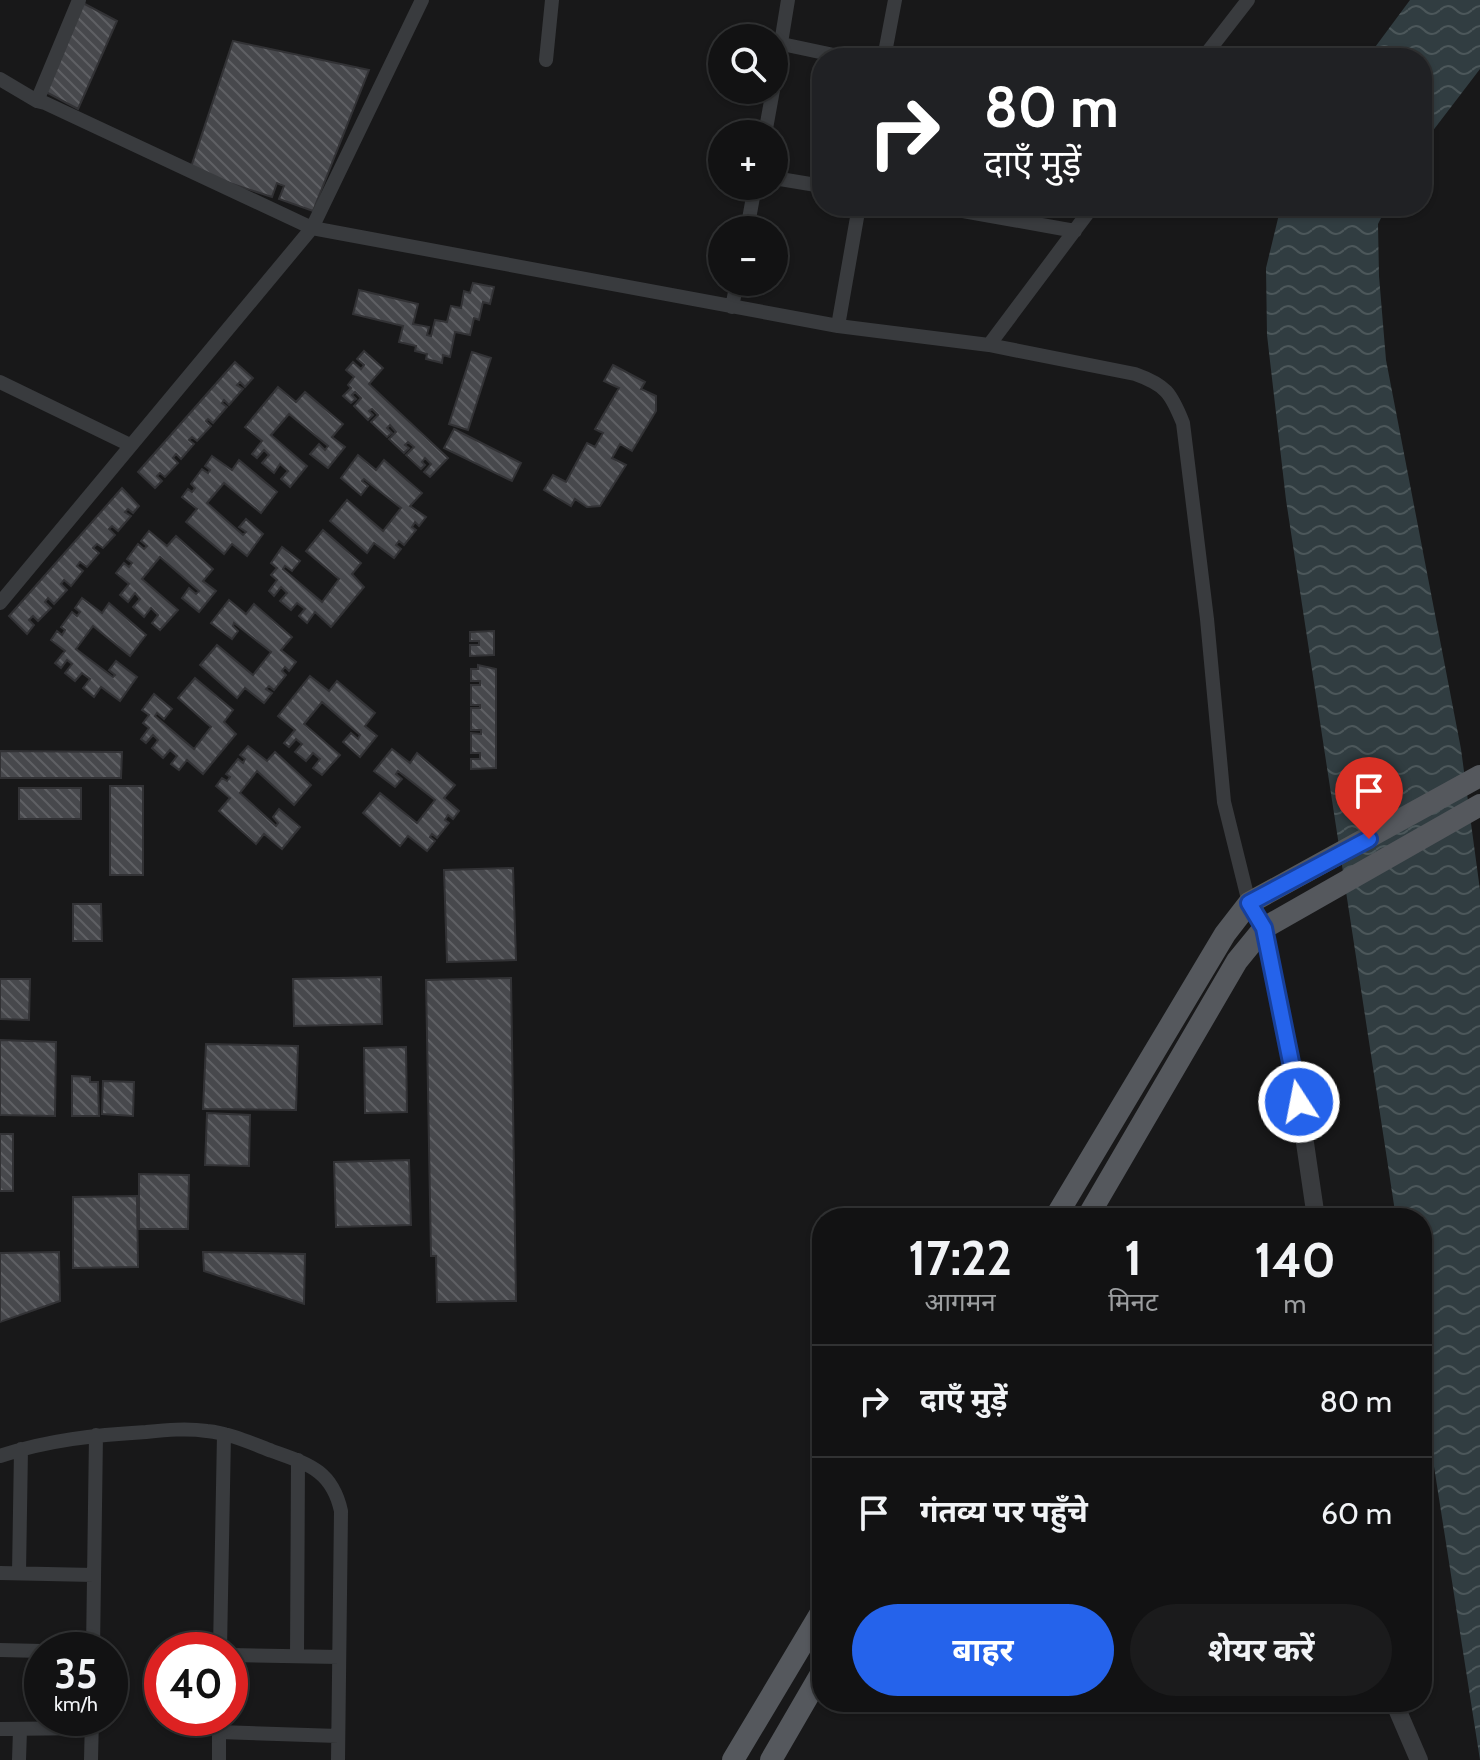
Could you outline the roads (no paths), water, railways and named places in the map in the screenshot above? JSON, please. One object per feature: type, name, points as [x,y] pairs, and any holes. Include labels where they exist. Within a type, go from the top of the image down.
[{"type":"main road","points":[[1061,1208],[1225,934],[1249,903],[1480,776]]},
{"type":"main road","points":[[1093,1208],[1237,961],[1264,928],[1480,805]]},
{"type":"main road","points":[[733,1760],[812,1628]]},
{"type":"main road","points":[[771,1760],[812,1689]]},
{"type":"street","points":[[37,101],[79,0]]},
{"type":"street","points":[[0,603],[312,228],[422,0]]},
{"type":"street","points":[[546,60],[552,0]]},
{"type":"street","points":[[785,24],[788,0]]},
{"type":"street","points":[[886,48],[895,0]]},
{"type":"street","points":[[1211,48],[1248,0]]},
{"type":"street","points":[[788,45],[812,50]]},
{"type":"street","points":[[0,79],[37,101],[312,228],[838,326],[989,345],[1135,374],[1158,382],[1172,397],[1183,423],[1224,802],[1249,903],[1264,928],[1299,1102],[1315,1208]]},
{"type":"street","points":[[788,180],[812,184]]},
{"type":"street","points":[[838,326],[857,216]]},
{"type":"street","points":[[991,216],[1075,231]]},
{"type":"street","points":[[989,345],[1086,216]]},
{"type":"street","points":[[732,307],[734,296]]},
{"type":"street","points":[[0,382],[130,445]]},
{"type":"street","points":[[0,1456],[96,1435],[183,1429],[224,1434],[298,1460],[322,1473],[336,1490],[341,1511],[338,1760]]},
{"type":"street","points":[[220,1632],[224,1434]]},
{"type":"street","points":[[93,1632],[96,1435]]},
{"type":"street","points":[[19,1573],[21,1449]]},
{"type":"street","points":[[297,1656],[298,1460]]},
{"type":"street","points":[[0,1573],[94,1575]]},
{"type":"street","points":[[0,1650],[24,1651]]},
{"type":"street","points":[[248,1655],[339,1657]]},
{"type":"street","points":[[1398,1712],[1419,1760]]},
{"type":"street","points":[[248,1728],[338,1736]]},
{"type":"street","points":[[0,1729],[24,1730]]},
{"type":"street","points":[[19,1760],[20,1730]]},
{"type":"street","points":[[91,1760],[92,1736]]},
{"type":"street","points":[[219,1736],[219,1760]]},
{"type":"water","points":[[1410,0],[1480,0],[1480,69],[1432,132],[1432,48],[1374,48]]},
{"type":"water","points":[[1279,216],[1382,216],[1378,224],[1379,276],[1386,360],[1461,749],[1480,890],[1480,1760],[1432,1454],[1432,1208],[1394,1208],[1286,500],[1267,335],[1266,268]]}]
